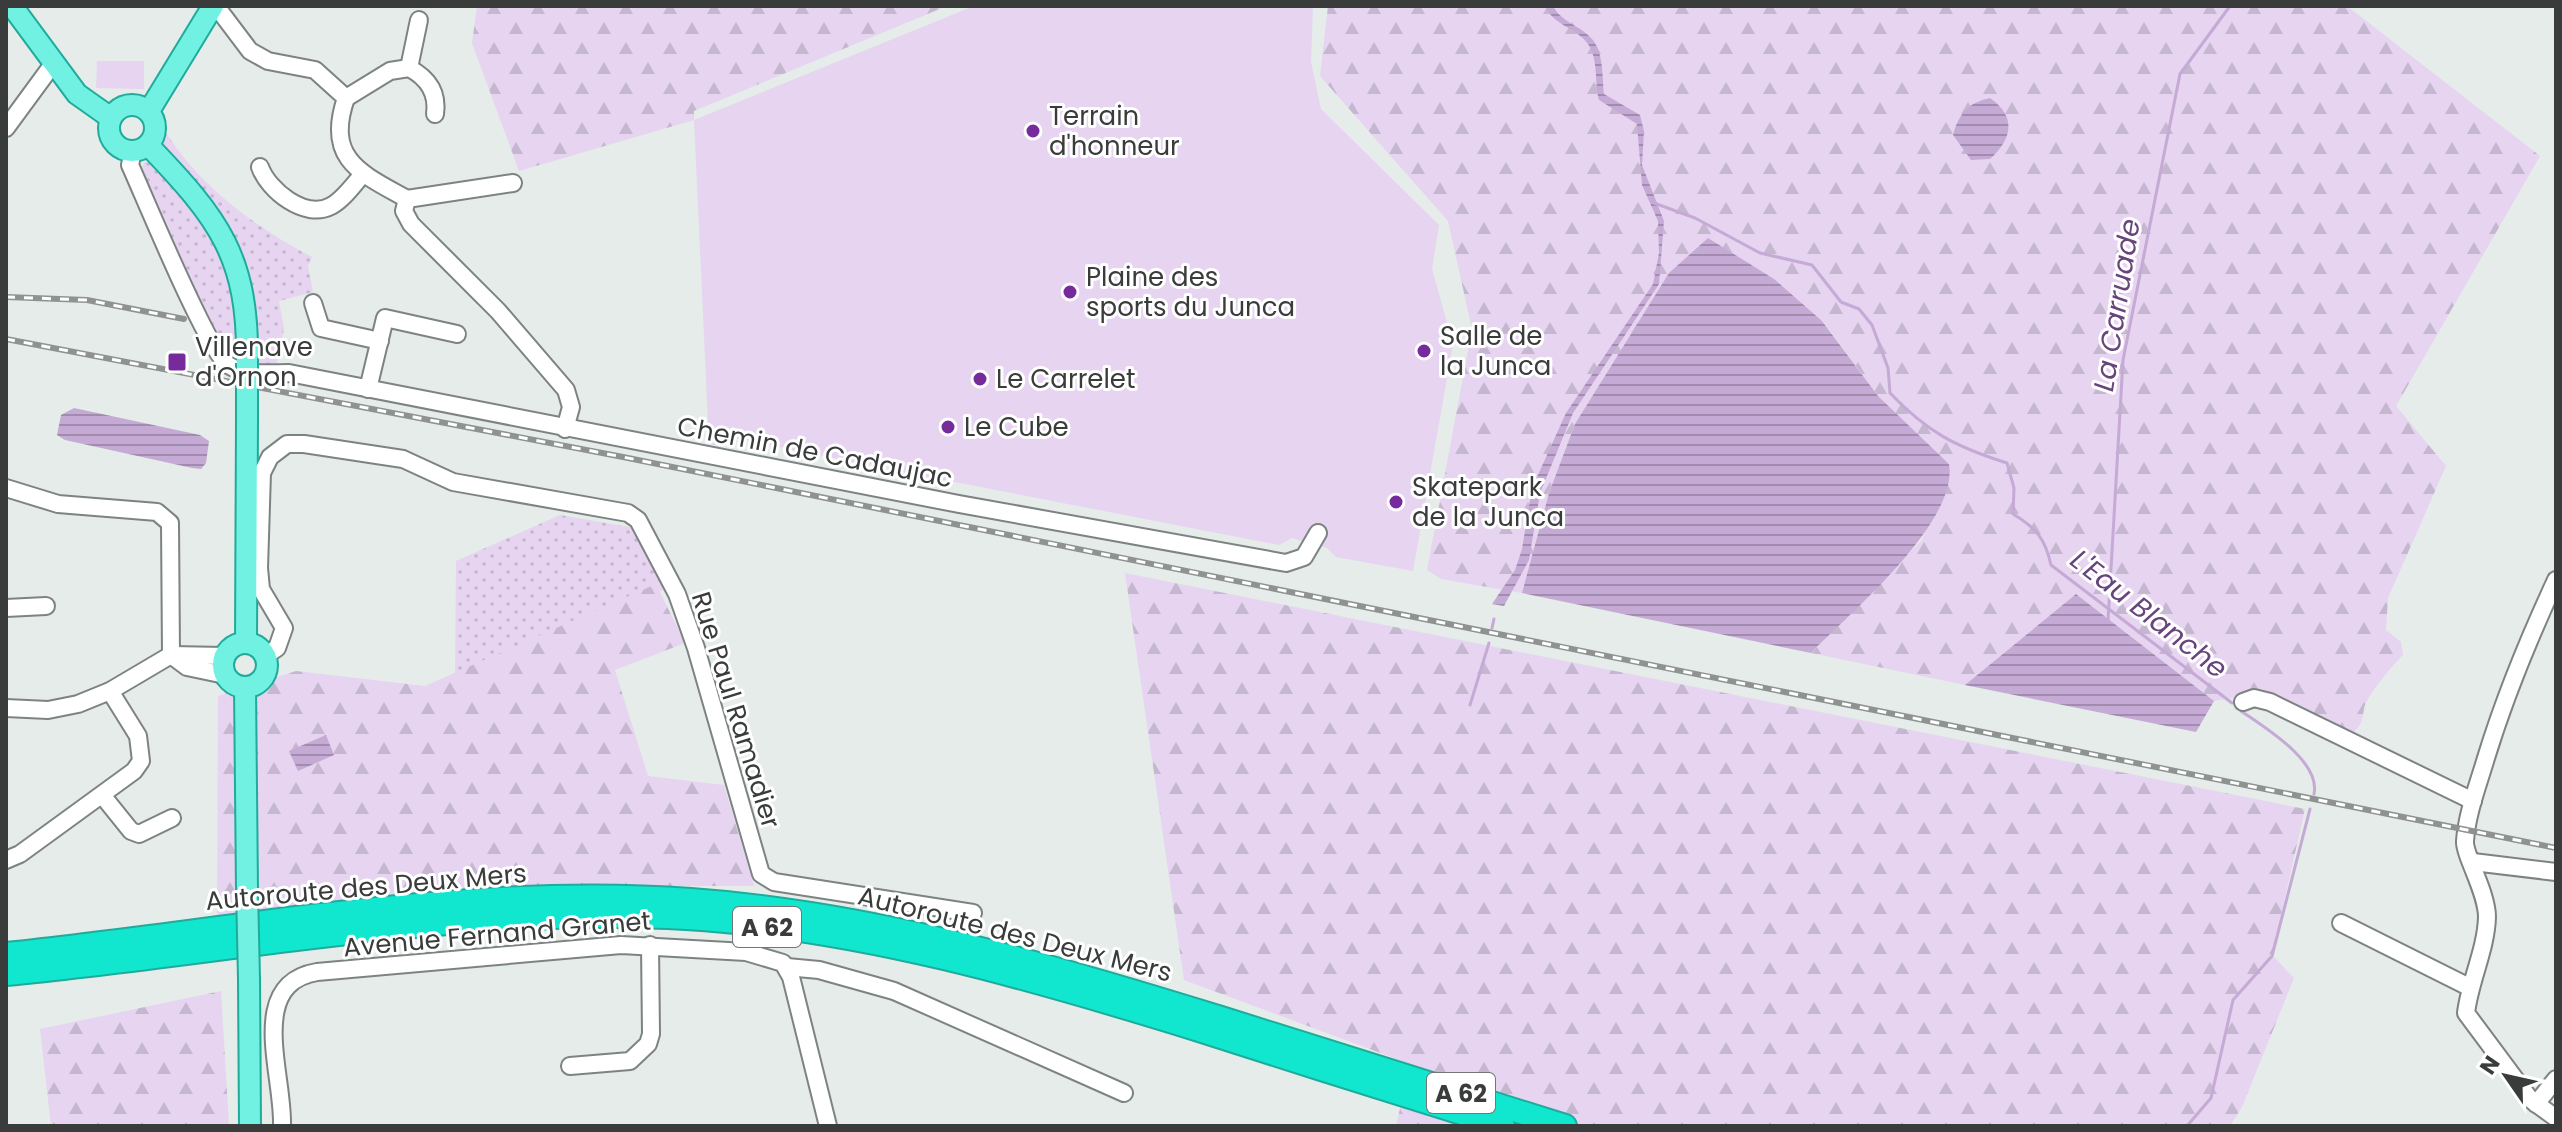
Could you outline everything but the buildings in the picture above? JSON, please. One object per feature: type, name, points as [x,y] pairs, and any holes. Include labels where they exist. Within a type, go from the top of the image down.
[{"type":"highway","name":"Autoroute des Deux Mers","points":[[6,954],[379,910],[485,901],[583,897],[688,899],[803,911],[925,934],[1109,983],[1565,1126]]},
{"type":"highway","name":"Autoroute des Deux Mers","points":[[6,974],[382,927],[574,917],[688,918],[805,931],[926,954],[1106,1001],[1503,1126]]},
{"type":"main road","points":[[12,6],[77,94],[111,118]]},
{"type":"main road","points":[[140,148],[155,132],[149,111],[214,6]]},
{"type":"main road","points":[[111,118],[128,105],[149,111]]},
{"type":"main road","points":[[111,118],[112,141],[140,148],[209,215],[232,255],[246,307],[246,643]]},
{"type":"main road","points":[[246,643],[257,647],[265,656],[265,675],[257,684],[245,687],[233,684],[225,665],[234,646],[246,643]]},
{"type":"main road","points":[[245,687],[250,1126]]},
{"type":"street","points":[[214,6],[250,51],[268,61],[315,70],[346,98]]},
{"type":"street","points":[[409,68],[419,20]]},
{"type":"street","points":[[6,128],[53,64]]},
{"type":"street","points":[[435,114],[436,95],[423,78],[409,68],[390,71],[346,98],[339,122],[340,139],[348,159],[363,174],[407,199],[513,183]]},
{"type":"street","name":"Chemin de Cadaujac","points":[[140,148],[130,165],[221,359],[245,371],[289,373],[565,429],[1286,563],[1304,557],[1318,533]]},
{"type":"street","points":[[260,167],[265,183],[298,205],[316,209],[332,206],[363,174]]},
{"type":"street","points":[[407,199],[404,211],[411,224],[498,311],[566,390],[571,407],[565,429]]},
{"type":"street","points":[[313,303],[321,328],[380,341]]},
{"type":"street","points":[[368,389],[385,318],[457,334]]},
{"type":"street","name":"Rue Paul Ramadier","points":[[265,656],[277,648],[284,628],[260,585],[261,478],[267,460],[283,446],[304,444],[403,459],[453,482],[624,511],[638,520],[677,594],[696,648],[761,874],[774,882],[973,913]]},
{"type":"street","points":[[6,488],[58,504],[157,512],[170,523],[171,655]]},
{"type":"street","points":[[2551,1126],[2556,1119],[2536,1104],[2466,1013],[2469,987],[2483,945],[2487,915],[2473,862],[2465,847],[2473,801],[2503,703],[2556,580]]},
{"type":"street","points":[[6,608],[46,606]]},
{"type":"street","points":[[6,708],[48,710],[110,691],[171,655],[225,665]]},
{"type":"street","points":[[6,860],[20,854],[102,795],[134,771],[141,761],[138,736],[110,691]]},
{"type":"street","points":[[2243,702],[2254,698],[2270,702],[2473,801]]},
{"type":"street","points":[[102,795],[131,831],[139,834],[172,818]]},
{"type":"street","points":[[2473,862],[2556,872]]},
{"type":"street","points":[[2341,923],[2469,987]]},
{"type":"street","points":[[570,1066],[630,1061],[648,1044],[651,1034],[650,945]]},
{"type":"street","name":"Avenue Fernand Granet","points":[[282,1126],[275,1005],[284,988],[299,977],[530,952],[650,945],[746,952],[771,958],[787,967],[809,968],[894,991],[1124,1093]]},
{"type":"street","points":[[787,967],[828,1126]]},
{"type":"street","points":[[2536,1104],[2556,1079]]},
{"type":"green space","points":[[477,6],[947,6],[694,111],[694,120],[519,171],[472,43]]},
{"type":"green space","name":"Plaine des sports du Junca","points":[[974,6],[1313,6],[1311,62],[1321,109],[1439,225],[1432,269],[1453,344],[1413,571],[1336,557],[1327,548],[1292,538],[1279,545],[898,471],[885,464],[864,464],[729,437],[720,446],[709,444],[694,120]]},
{"type":"green space","points":[[1328,6],[2347,6],[2540,156],[2396,406],[2446,466],[2388,598],[2386,630],[2401,642],[2403,655],[2370,696],[2359,726],[2354,732],[2258,694],[2214,701],[2076,594],[1965,685],[1811,653],[1922,540],[1949,464],[1878,396],[1822,320],[1575,424],[1549,493],[1522,593],[1441,579],[1427,570],[1472,329],[1448,221],[1320,76]]},
{"type":"green space","points":[[97,61],[144,61],[144,89],[96,88]]},
{"type":"green space","points":[[163,128],[192,168],[228,202],[269,232],[312,257],[308,266],[313,292],[279,301],[284,329],[276,366],[257,365],[256,307],[246,264],[227,224],[164,147]]},
{"type":"green space","points":[[144,162],[151,163],[193,211],[218,251],[232,297],[238,360],[220,347],[142,169]]},
{"type":"green space","points":[[560,515],[635,528],[665,589],[462,685],[455,679],[456,561]]},
{"type":"green space","points":[[1125,573],[2305,809],[2272,955],[2294,978],[2242,1107],[2230,1126],[1396,1126],[1410,1064],[1184,980]]},
{"type":"green space","points":[[656,584],[685,643],[615,670],[648,776],[724,785],[754,886],[570,886],[429,894],[217,917],[218,696],[296,671],[425,686]]},
{"type":"green space","points":[[221,991],[229,1126],[51,1126],[40,1029]]},
{"type":"shaded area","points":[[1545,6],[1553,6],[1561,16],[1592,39],[1601,58],[1604,94],[1640,115],[1644,131],[1642,165],[1664,221],[1659,284],[1573,413],[1540,493],[1529,560],[1504,606],[1492,604],[1515,570],[1522,549],[1532,488],[1566,413],[1653,284],[1659,253],[1658,221],[1642,185],[1637,124],[1599,100],[1594,57],[1588,44],[1554,18]]},
{"type":"shaded area","points":[[1990,98],[1999,105],[2008,120],[2007,136],[1990,159],[1971,160],[1953,135],[1966,110]]},
{"type":"shaded area","points":[[1708,238],[1774,279],[1822,321],[1878,396],[1949,464],[1948,487],[1920,539],[1874,591],[1811,653],[1522,593],[1549,493],[1575,424],[1669,273]]},
{"type":"shaded area","points":[[74,408],[200,435],[209,441],[206,463],[201,469],[192,468],[65,440],[57,435],[61,415]]},
{"type":"shaded area","points":[[2076,594],[2214,701],[2196,732],[1965,685]]},
{"type":"shaded area","points":[[326,735],[334,755],[298,771],[289,751]]},
{"type":"waterway","name":"La Carruade","points":[[2108,621],[2123,360],[2180,74],[2230,6]]},
{"type":"waterway","name":"L'Eau Blanche","points":[[1654,203],[1695,218],[1760,253],[1812,265],[1841,302],[1859,309],[1872,325],[1888,368],[1890,393],[1943,437],[2007,463],[2014,488],[2013,514],[2038,535],[2051,565],[2232,703]]},
{"type":"waterway","name":"L'Eau Blanche","points":[[1492,628],[1494,619]]},
{"type":"waterway","name":"L'Eau Blanche","points":[[1470,705],[1489,643]]},
{"type":"waterway","name":"L'Eau Blanche","points":[[2241,711],[2300,757],[2314,782],[2314,794]]},
{"type":"waterway","name":"L'Eau Blanche","points":[[2187,1126],[2211,1098],[2233,1000],[2272,956],[2310,809]]},
{"type":"railway","points":[[6,297],[87,300],[184,319]]},
{"type":"railway","points":[[6,339],[623,457],[2556,848]]},
{"type":"place","name":"Terrain d'honneur","points":[[1033,131]]},
{"type":"place","name":"Plaine des sports du Junca","points":[[1070,292]]},
{"type":"place","name":"Salle de la Junca","points":[[1424,351]]},
{"type":"place","name":"Villenave d'Ornon","points":[[177,362]]},
{"type":"place","name":"Le Carrelet","points":[[980,379]]},
{"type":"place","name":"Le Cube","points":[[948,427]]},
{"type":"place","name":"Skatepark de la Junca","points":[[1396,502]]}]
